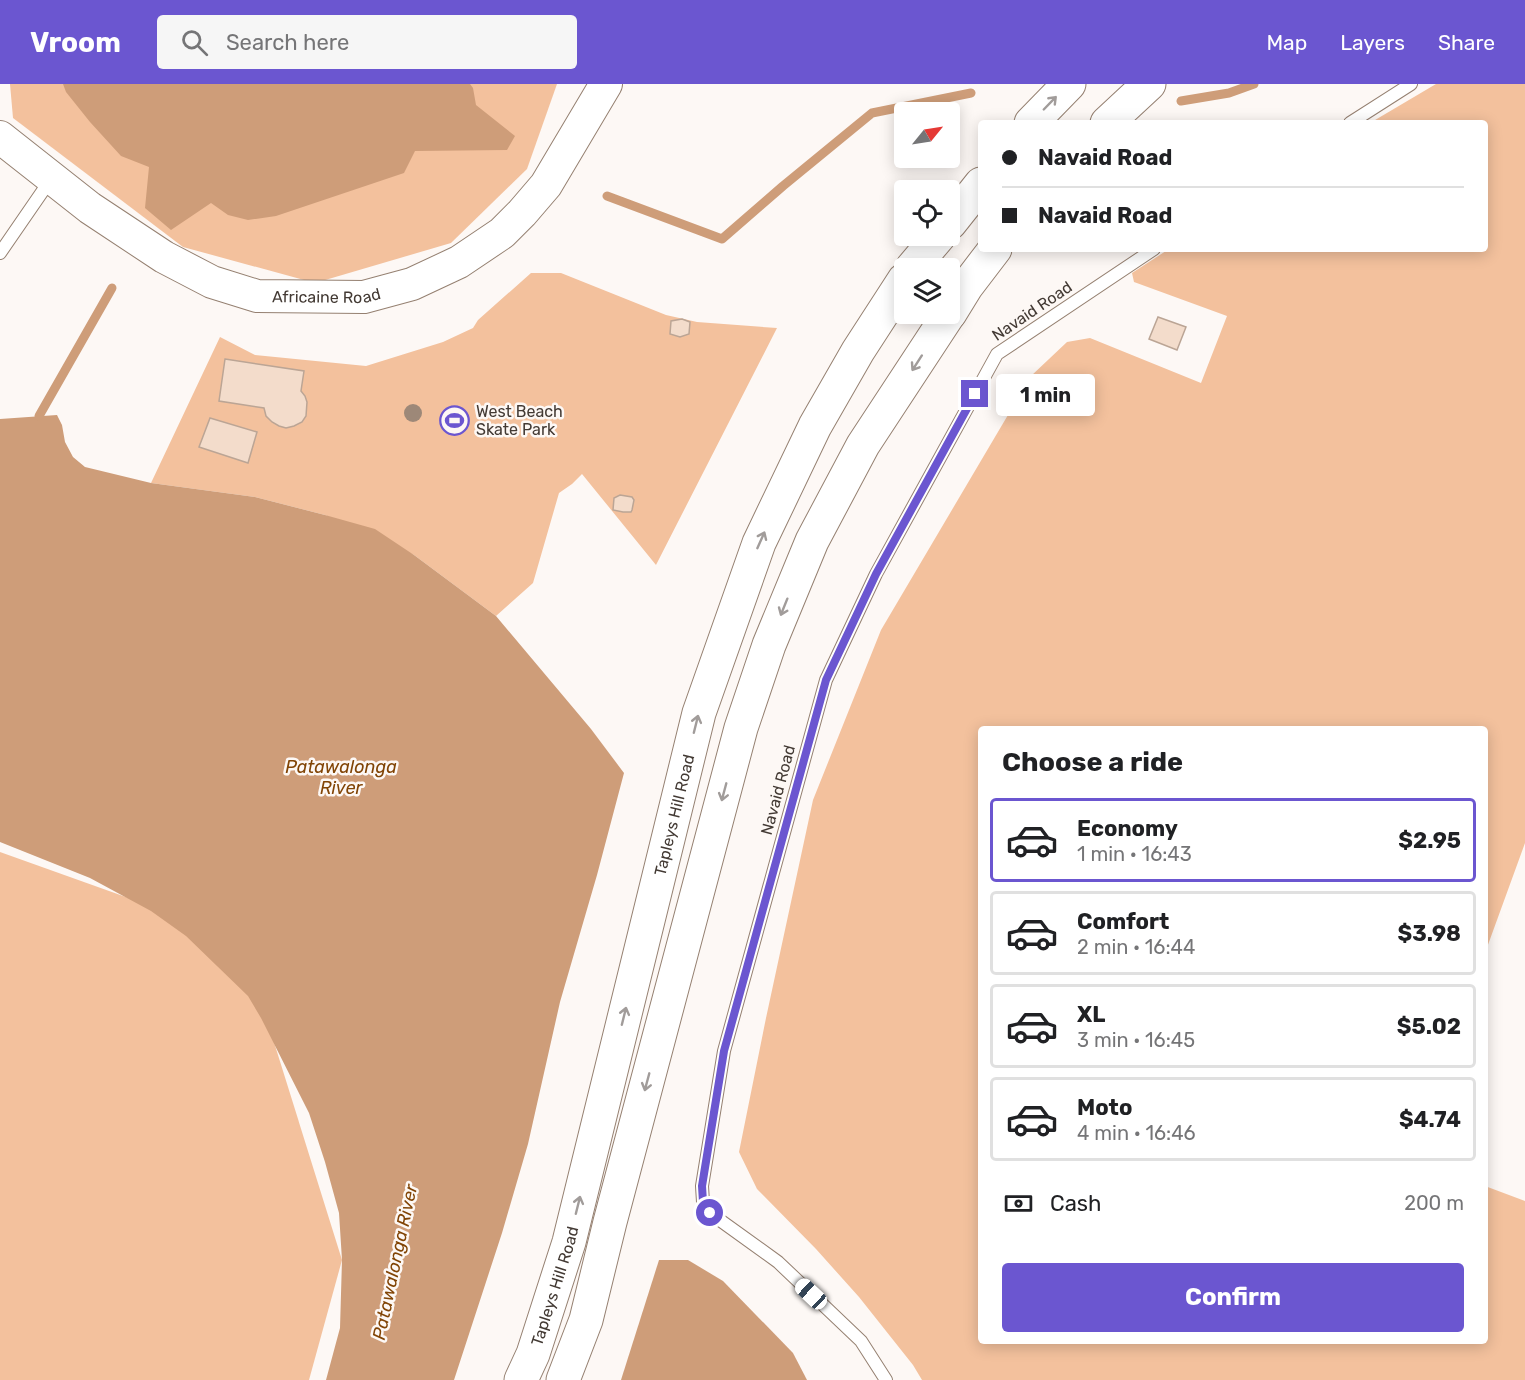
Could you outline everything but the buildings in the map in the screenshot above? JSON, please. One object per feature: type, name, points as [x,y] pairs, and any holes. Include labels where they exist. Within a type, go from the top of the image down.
[{"type":"main road","points":[[1034,120],[1069,84]]},
{"type":"main road","points":[[1110,120],[1149,84]]},
{"type":"main road","points":[[960,210],[978,188]]},
{"type":"main road","points":[[920,258],[931,246]]},
{"type":"main road","points":[[960,296],[993,252]]},
{"type":"main road","name":"Tapleys Hill Road","points":[[521,1380],[533,1354],[569,1242],[699,713],[759,543],[816,426],[858,351],[894,295]]},
{"type":"main road","points":[[562,1380],[585,1320],[741,728],[769,645],[812,541],[863,445],[942,324]]},
{"type":"street","name":"Africaine Road","points":[[0,137],[90,208],[164,257],[212,282],[257,296],[364,297],[412,284],[459,262],[502,233],[546,186],[606,84]]},
{"type":"lane","points":[[1355,120],[1411,84]]},
{"type":"lane","points":[[0,253],[52,178]]},
{"type":"lane","name":"Navaid Road","points":[[886,1380],[861,1341],[778,1262],[710,1213],[703,1202],[702,1186],[724,1051],[826,680],[876,574],[997,354],[1150,252]]},
{"type":"shaded area","points":[[10,84],[557,84],[527,169],[451,243],[315,283],[183,247],[13,118]]},
{"type":"shaded area","points":[[1436,84],[1525,84],[1525,843],[1488,945],[1488,726],[978,726],[978,1344],[1488,1344],[1488,1187],[1525,1201],[1525,1380],[922,1380],[913,1365],[859,1297],[757,1189],[739,1152],[813,800],[881,630],[1031,376],[1067,342],[1090,338],[1201,383],[1227,316],[1134,282],[1132,273],[1164,252],[1488,252],[1488,120],[1375,120]]},
{"type":"shaded area","name":"West Beach Skate Park","points":[[531,273],[561,273],[666,315],[697,322],[777,328],[656,565],[582,474],[559,493],[533,583],[496,616],[414,555],[325,515],[255,497],[151,483],[220,337],[255,355],[366,366],[443,342],[473,328],[478,320]]},
{"type":"shaded area","points":[[0,852],[165,911],[263,1007],[342,1260],[309,1380],[0,1380]]},
{"type":"water","points":[[63,84],[470,84],[476,105],[515,136],[507,150],[415,151],[404,173],[276,216],[248,220],[228,215],[211,203],[171,230],[145,208],[149,167],[121,156],[90,122],[66,92]]},
{"type":"water","name":"Patawalonga River","points":[[57,415],[62,425],[65,442],[73,457],[85,467],[151,483],[255,497],[375,529],[496,616],[591,729],[624,773],[560,1002],[528,1144],[502,1233],[454,1380],[326,1380],[340,1328],[342,1260],[339,1213],[309,1113],[248,996],[186,936],[151,911],[90,878],[0,842],[0,419]]},
{"type":"water","points":[[659,1260],[688,1260],[723,1281],[793,1353],[807,1380],[621,1380]]},
{"type":"waterway","points":[[1181,101],[1229,93],[1254,84]]},
{"type":"waterway","points":[[607,196],[722,239],[872,113],[971,93]]},
{"type":"waterway","points":[[39,416],[112,288]]},
{"type":"place","name":"West Beach Skate Park","points":[[455,420]]},
{"type":"route","points":[[710,1213],[703,1202],[702,1186],[724,1051],[826,680],[876,574],[975,394]]}]
